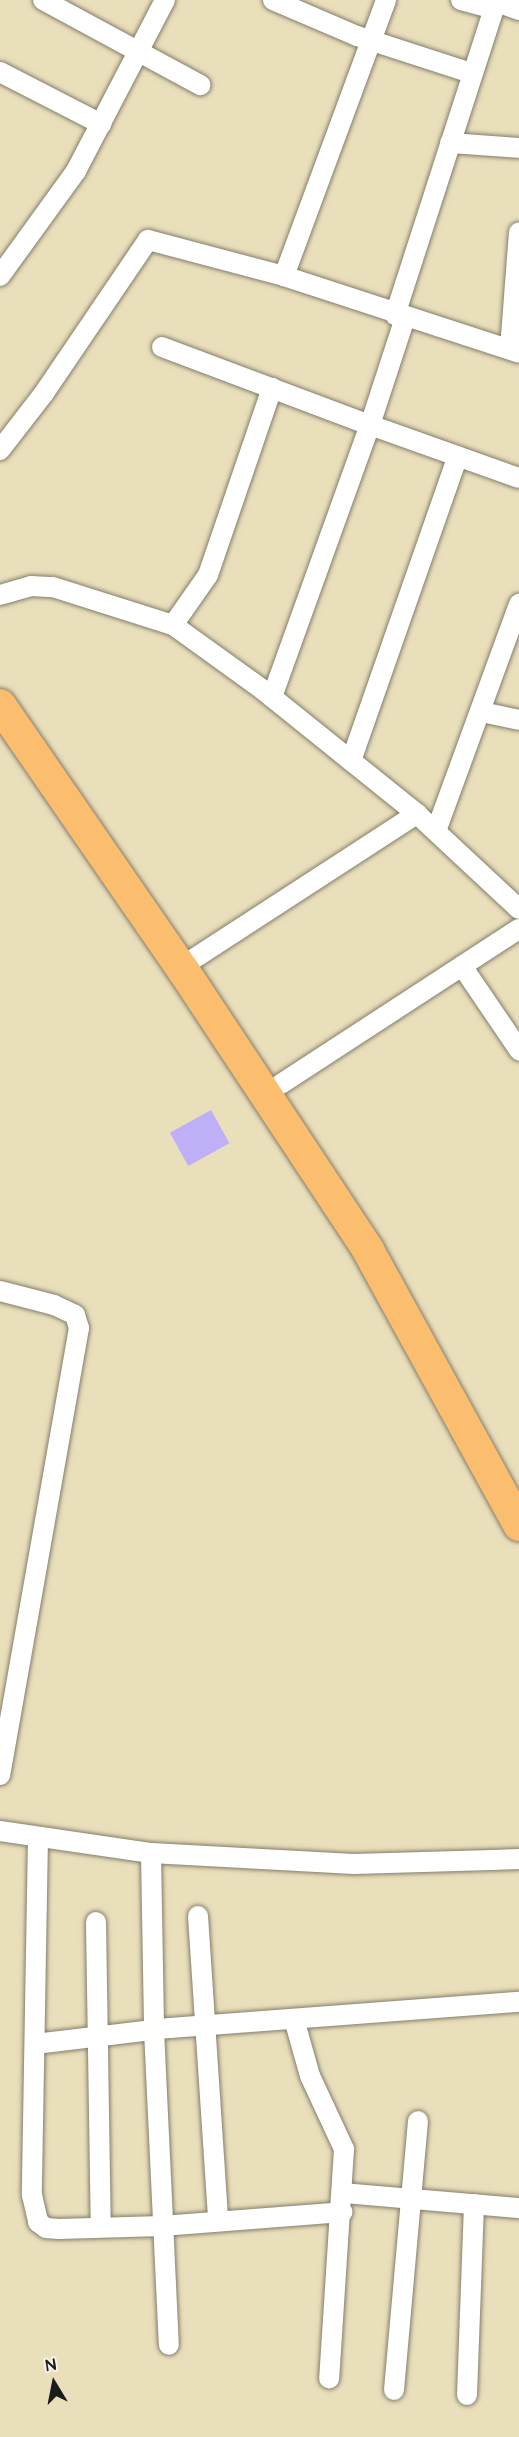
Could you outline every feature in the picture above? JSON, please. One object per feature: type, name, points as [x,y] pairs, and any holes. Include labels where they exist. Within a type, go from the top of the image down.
[{"type":"main road","points":[[0,679],[281,1084],[459,1371],[519,1485]]},
{"type":"main road","points":[[0,705],[183,970],[368,1250],[519,1525]]},
{"type":"street","points":[[43,0],[200,85]]},
{"type":"street","points":[[0,276],[76,171],[165,0]]},
{"type":"street","points":[[273,0],[370,41],[471,73]]},
{"type":"street","points":[[284,276],[386,0]]},
{"type":"street","points":[[461,0],[496,4],[519,10]]},
{"type":"street","points":[[272,697],[370,425],[450,143],[471,73],[496,4]]},
{"type":"street","points":[[0,72],[101,124]]},
{"type":"street","points":[[450,143],[519,148]]},
{"type":"street","points":[[0,450],[44,393],[148,240],[284,276],[400,317],[514,351],[519,232]]},
{"type":"street","points":[[162,347],[519,478]]},
{"type":"street","points":[[173,625],[208,575],[272,388]]},
{"type":"street","points":[[351,761],[458,456]]},
{"type":"street","points":[[0,595],[31,586],[53,587],[173,625],[272,697],[417,814],[519,909]]},
{"type":"street","points":[[436,831],[482,712],[519,604]]},
{"type":"street","points":[[482,712],[519,720]]},
{"type":"street","points":[[195,958],[417,814]]},
{"type":"street","points":[[281,1084],[519,929]]},
{"type":"street","points":[[462,966],[519,1050]]},
{"type":"street","points":[[0,1291],[54,1305],[75,1315],[79,1328],[0,1774]]},
{"type":"street","points":[[0,1831],[151,1853],[354,1864],[519,1859]]},
{"type":"street","points":[[38,1836],[32,2195],[38,2222],[53,2229],[162,2226],[342,2202],[410,2199],[519,2208]]},
{"type":"street","points":[[151,1853],[154,2030],[169,2345]]},
{"type":"street","points":[[198,1916],[218,2220]]},
{"type":"street","points":[[96,1922],[101,2227]]},
{"type":"street","points":[[35,2044],[154,2030],[519,2002]]},
{"type":"street","points":[[294,2019],[310,2076],[344,2149],[329,2379]]},
{"type":"street","points":[[394,2390],[418,2121]]},
{"type":"street","points":[[467,2395],[474,2204]]},
{"type":"building","points":[[211,1110],[229,1143],[188,1166],[170,1133]]}]
